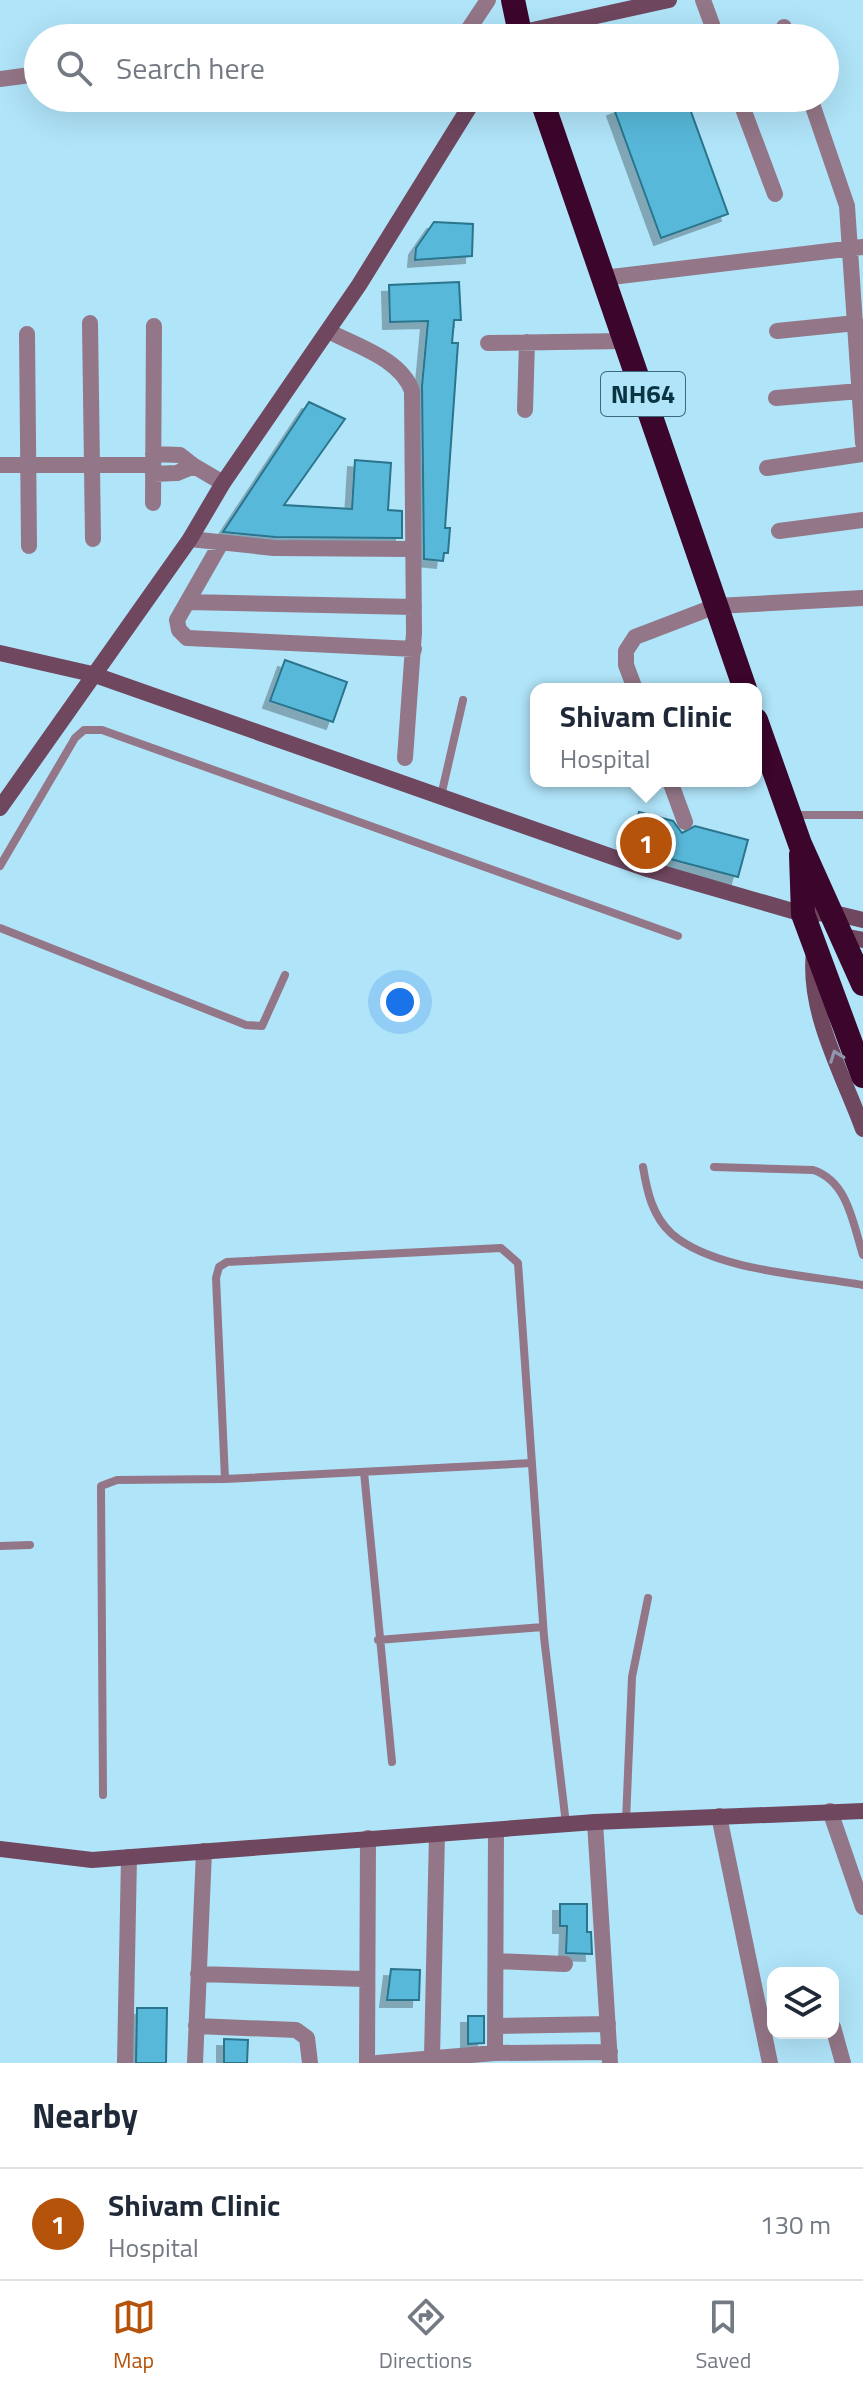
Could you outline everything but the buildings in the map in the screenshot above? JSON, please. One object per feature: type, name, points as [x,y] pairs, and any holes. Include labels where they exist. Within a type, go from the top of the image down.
[{"type":"highway","points":[[513,0],[516,24]]},
{"type":"highway","name":"NH64","points":[[546,112],[743,683]]},
{"type":"highway","points":[[762,737],[800,844],[834,913],[853,938],[863,984]]},
{"type":"highway","points":[[800,844],[803,914],[863,1076]]},
{"type":"street","points":[[473,24],[488,0]]},
{"type":"street","points":[[568,24],[669,0]]},
{"type":"street","points":[[703,0],[712,24]]},
{"type":"street","points":[[0,79],[24,76]]},
{"type":"street","points":[[0,808],[190,539],[223,483],[328,331],[466,112]]},
{"type":"street","points":[[744,112],[775,194]]},
{"type":"street","points":[[815,112],[847,206],[857,248],[856,323],[863,443]]},
{"type":"street","points":[[603,278],[857,248]]},
{"type":"street","points":[[90,323],[93,539]]},
{"type":"street","points":[[777,331],[856,323]]},
{"type":"street","points":[[153,503],[154,326]]},
{"type":"street","points":[[328,331],[392,364],[407,377],[412,391],[414,649],[405,758]]},
{"type":"street","points":[[27,334],[29,546]]},
{"type":"street","points":[[488,343],[625,341]]},
{"type":"street","points":[[525,410],[527,342]]},
{"type":"street","points":[[776,398],[860,391]]},
{"type":"street","points":[[767,468],[863,454]]},
{"type":"street","points":[[0,465],[153,464],[180,455],[223,483]]},
{"type":"street","points":[[779,531],[863,520]]},
{"type":"street","points":[[190,539],[221,543],[411,549]]},
{"type":"street","points":[[221,543],[177,620],[179,630],[187,638],[414,649]]},
{"type":"street","points":[[633,683],[626,665],[626,651],[635,637],[716,606],[863,598]]},
{"type":"street","points":[[188,602],[414,607]]},
{"type":"street","points":[[0,653],[92,674],[644,868],[803,914],[834,913],[863,920]]},
{"type":"street","points":[[672,787],[685,822]]},
{"type":"street","points":[[815,949],[811,977],[817,1004],[863,1129]]},
{"type":"street","points":[[830,1811],[863,1907]]},
{"type":"street","points":[[0,1849],[92,1860],[595,1822],[863,1811]]},
{"type":"street","points":[[719,1816],[770,2063]]},
{"type":"street","points":[[377,2063],[495,2053],[610,2058],[595,1822]]},
{"type":"street","points":[[495,2053],[496,1830]]},
{"type":"street","points":[[432,2057],[437,1834]]},
{"type":"street","points":[[367,2063],[368,1838]]},
{"type":"street","points":[[195,2063],[204,1851]]},
{"type":"street","points":[[125,2063],[129,1857]]},
{"type":"street","points":[[496,1961],[565,1964]]},
{"type":"street","points":[[198,1974],[365,1979]]},
{"type":"street","points":[[495,2026],[608,2024]]},
{"type":"street","points":[[196,2026],[296,2030],[307,2038],[310,2063]]},
{"type":"street","points":[[836,2039],[843,2063]]},
{"type":"lane","points":[[440,797],[463,700]]},
{"type":"lane","points":[[0,866],[75,738],[84,730],[102,730],[678,936]]},
{"type":"lane","points":[[790,815],[863,815]]},
{"type":"lane","points":[[0,928],[246,1025],[262,1026],[285,975]]},
{"type":"lane","points":[[643,1167],[657,1215],[671,1233],[694,1248],[734,1262],[863,1285]]},
{"type":"lane","points":[[714,1167],[813,1170],[827,1175],[836,1184],[848,1208],[863,1255]]},
{"type":"lane","points":[[225,1479],[216,1278],[219,1267],[227,1262],[501,1248],[508,1251],[518,1263],[543,1627],[566,1824]]},
{"type":"lane","points":[[103,1795],[101,1486],[117,1480],[225,1479],[532,1463]]},
{"type":"lane","points":[[364,1472],[392,1762]]},
{"type":"lane","points":[[0,1546],[30,1545]]},
{"type":"lane","points":[[626,1821],[632,1677],[648,1598]]},
{"type":"lane","points":[[378,1640],[543,1627]]},
{"type":"place","name":"Shivam Clinic","points":[[646,843]]}]
